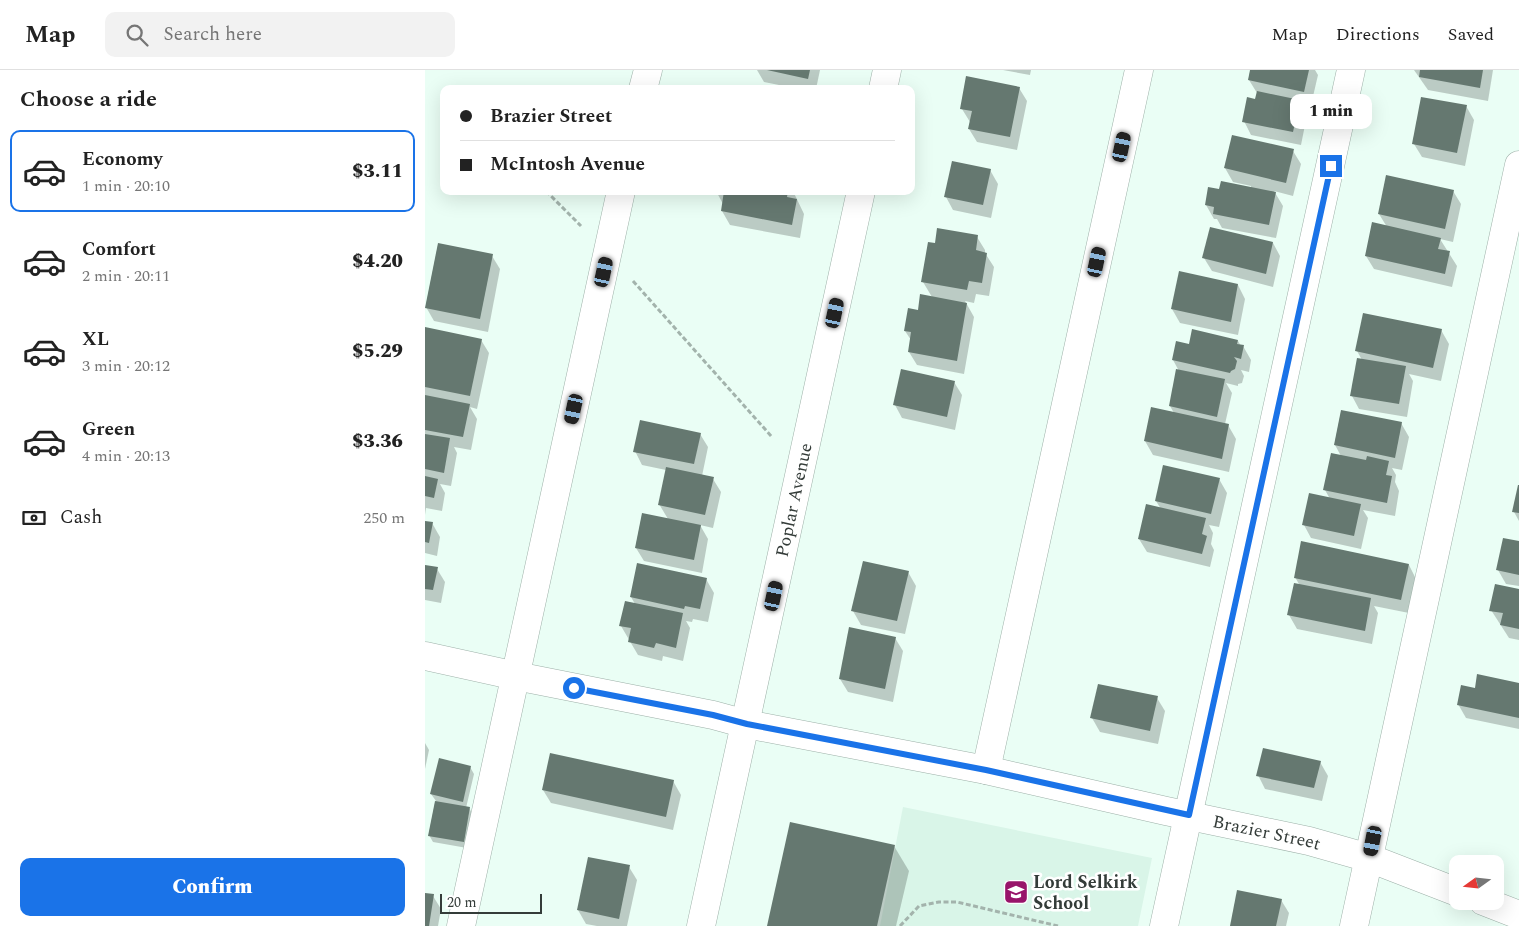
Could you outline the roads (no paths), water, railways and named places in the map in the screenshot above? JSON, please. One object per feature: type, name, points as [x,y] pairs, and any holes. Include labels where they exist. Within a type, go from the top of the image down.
[{"type":"street","points":[[644,85],[647,70]]},
{"type":"street","points":[[884,85],[887,70]]},
{"type":"street","points":[[986,770],[1139,70]]},
{"type":"street","points":[[1164,926],[1351,70]]},
{"type":"street","points":[[1354,926],[1519,165]]},
{"type":"street","points":[[461,926],[620,195]]},
{"type":"street","name":"Poplar Avenue","points":[[701,926],[747,724],[860,195]]},
{"type":"street","name":"Brazier Street","points":[[425,656],[713,715],[747,724],[986,770],[1309,841],[1369,858],[1449,889]]},
{"type":"street","points":[[1504,909],[1519,915]]},
{"type":"place","name":"Lord Selkirk School","points":[[1016,892]]}]
